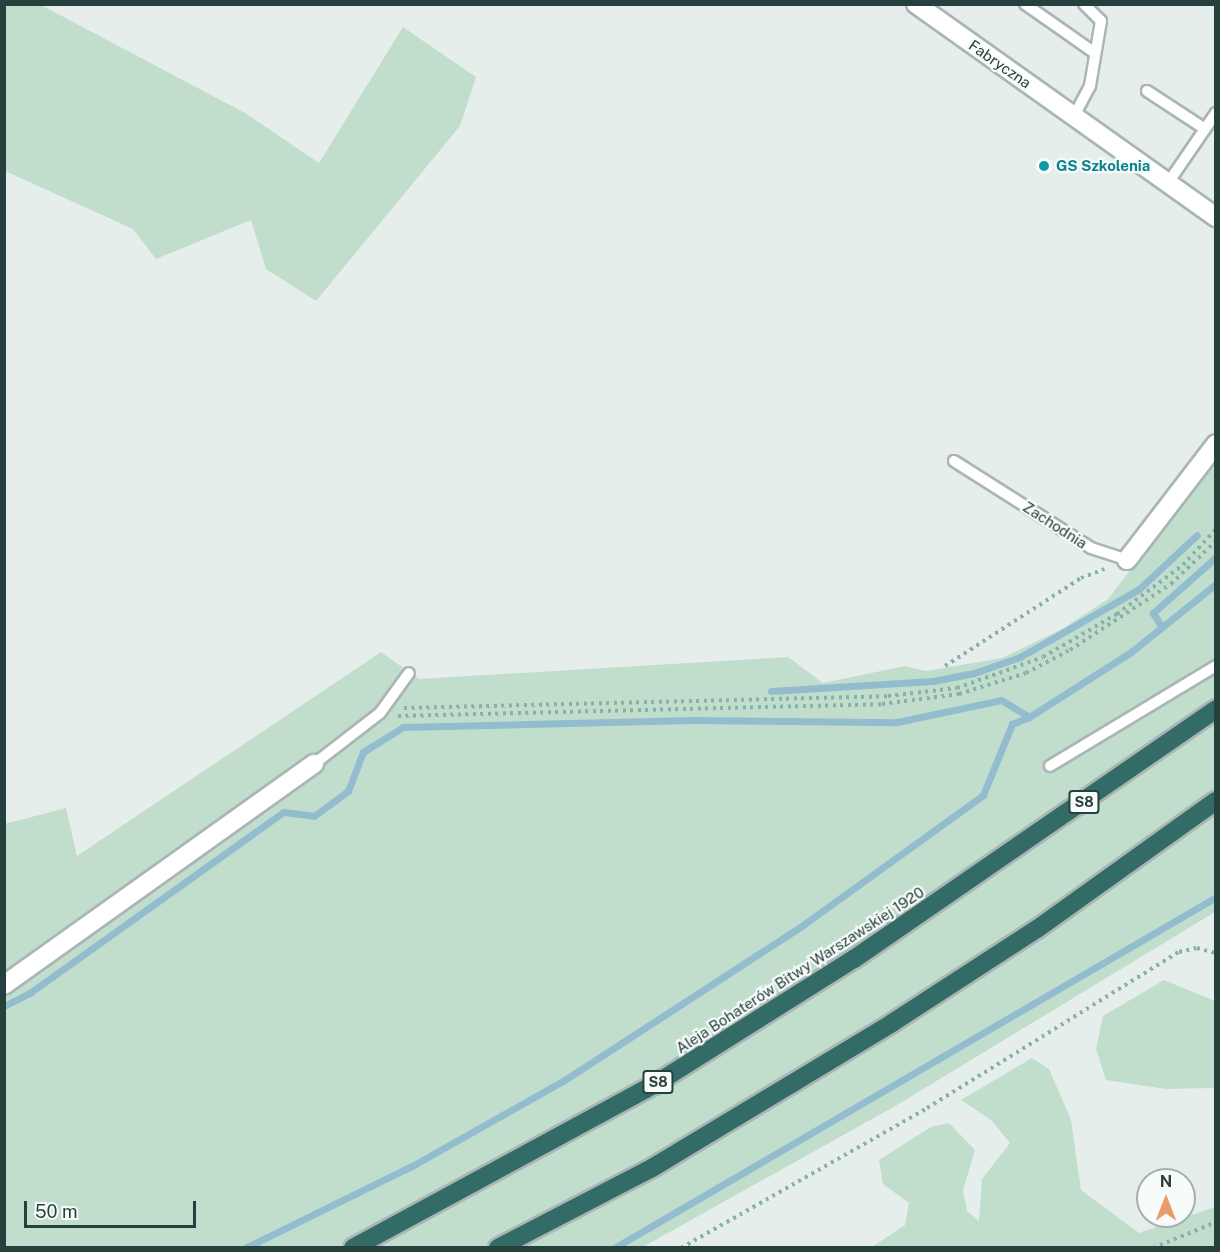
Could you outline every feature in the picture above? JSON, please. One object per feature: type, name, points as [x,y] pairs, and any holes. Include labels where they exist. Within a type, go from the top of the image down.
[{"type":"highway","name":"Aleja Bohaterów Bitwy Warszawskiej 1920","points":[[352,1248],[660,1081],[854,959],[1215,709]]},
{"type":"highway","points":[[498,1248],[652,1168],[892,1023],[1037,929],[1215,801]]},
{"type":"street","name":"Fabryczna","points":[[916,4],[1215,217]]},
{"type":"street","points":[[1127,560],[1215,444]]},
{"type":"street","points":[[4,985],[314,764]]},
{"type":"lane","points":[[1025,4],[1095,53]]},
{"type":"lane","points":[[1084,4],[1099,17]]},
{"type":"lane","points":[[1079,120],[1087,96],[1095,53],[1099,17],[1095,4]]},
{"type":"lane","points":[[1147,92],[1205,129]]},
{"type":"lane","points":[[1168,183],[1215,113]]},
{"type":"lane","name":"Zachodnia","points":[[954,461],[1091,548],[1127,560]]},
{"type":"lane","points":[[1050,766],[1215,666]]},
{"type":"lane","points":[[314,764],[380,712],[409,673]]},
{"type":"path","points":[[380,712],[411,707],[888,696],[957,688],[1043,657],[1117,614],[1183,565],[1215,529]]},
{"type":"path","points":[[391,719],[415,715],[882,704],[959,694],[1026,673],[1070,650],[1171,584],[1215,541]]},
{"type":"path","points":[[945,666],[1081,578],[1127,560]]},
{"type":"path","points":[[681,1248],[927,1108],[1179,952],[1197,948],[1215,953]]},
{"type":"path","points":[[1153,1248],[1215,1222]]},
{"type":"green space","points":[[5,4],[41,5],[245,113],[319,163],[403,27],[476,77],[460,126],[316,301],[266,269],[251,220],[156,259],[133,229],[5,171]]},
{"type":"green space","points":[[1215,461],[1215,912],[897,1105],[643,1247],[5,1247],[4,824],[66,808],[77,856],[381,652],[419,679],[788,657],[823,683],[905,666],[926,671],[1002,658],[1062,629],[1108,599]]},
{"type":"green space","points":[[1164,980],[1215,1001],[1215,1088],[1166,1089],[1106,1080],[1096,1049],[1103,1016]]},
{"type":"green space","points":[[1032,1058],[1049,1069],[1071,1120],[1081,1190],[1139,1233],[1154,1228],[1196,1228],[1196,1214],[1215,1207],[1215,1247],[872,1247],[905,1225],[909,1203],[883,1184],[879,1160],[931,1127],[949,1123],[975,1150],[963,1190],[967,1211],[979,1221],[982,1179],[1010,1143],[991,1120],[961,1100]]},
{"type":"waterway","points":[[771,691],[933,681],[974,673],[1020,657],[1139,589],[1197,535]]},
{"type":"waterway","points":[[1162,627],[1153,613],[1216,557]]},
{"type":"waterway","points":[[4,1006],[31,992],[283,812],[314,816],[348,791],[363,752],[403,727],[692,720],[897,722],[1001,700],[1029,717],[1131,652],[1216,584]]},
{"type":"waterway","points":[[245,1248],[412,1166],[563,1081],[803,925],[983,795],[1012,724],[1029,717]]},
{"type":"waterway","points":[[614,1248],[1216,897]]},
{"type":"place","name":"GS Szkolenia","points":[[1044,166]]}]
